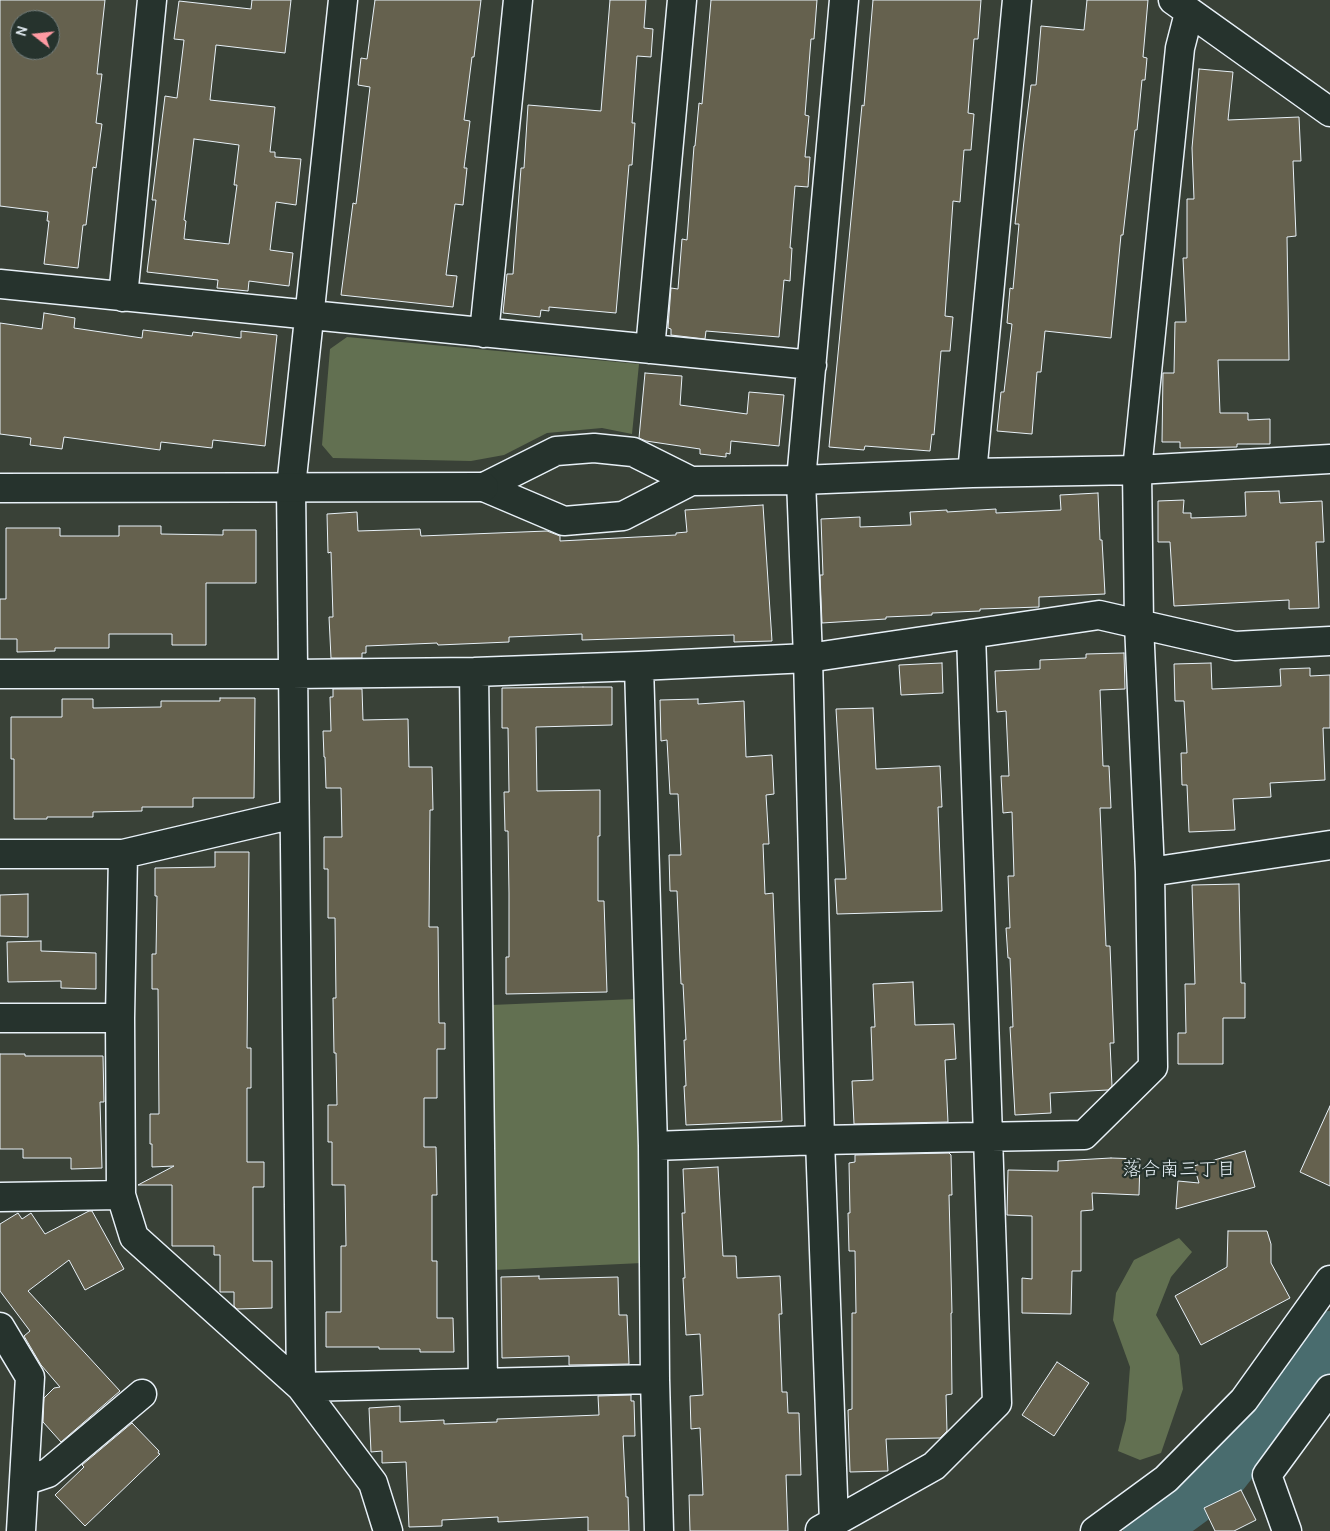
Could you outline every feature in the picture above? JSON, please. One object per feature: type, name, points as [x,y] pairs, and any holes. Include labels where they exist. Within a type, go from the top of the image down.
[{"type":"street","points":[[123,297],[152,0]]},
{"type":"street","points":[[300,1387],[291,487],[343,0]]},
{"type":"street","points":[[484,333],[518,0]]},
{"type":"street","points":[[650,349],[682,0]]},
{"type":"street","points":[[844,0],[802,480],[820,1140],[826,1527],[934,1466],[997,1403],[970,634]]},
{"type":"street","points":[[972,473],[1017,0]]},
{"type":"street","points":[[1181,6],[1330,112]]},
{"type":"street","points":[[653,1146],[820,1140],[1084,1135],[1153,1068],[1150,872],[1138,624],[1137,470],[1180,48],[1181,6]]},
{"type":"street","points":[[0,284],[812,365]]},
{"type":"street","points":[[484,487],[556,451],[594,448],[633,452],[691,481]]},
{"type":"street","points":[[0,488],[484,487],[564,521],[623,516],[691,481],[802,480],[972,473],[1137,470],[1330,459]]},
{"type":"street","points":[[0,674],[474,672],[808,658],[1098,615],[1235,646],[1330,642]]},
{"type":"street","points":[[639,666],[653,1146],[655,1379],[659,1531]]},
{"type":"street","points":[[474,672],[483,1383]]},
{"type":"street","points":[[0,854],[123,854],[294,814]]},
{"type":"street","points":[[1150,872],[1330,845]]},
{"type":"street","points":[[123,854],[120,1018],[121,1195],[134,1237],[300,1387],[373,1483],[388,1531]]},
{"type":"street","points":[[0,1018],[120,1018]]},
{"type":"street","points":[[0,1197],[121,1195]]},
{"type":"street","points":[[1095,1531],[1166,1479],[1244,1400],[1330,1280]]},
{"type":"street","points":[[0,1327],[30,1377],[21,1531]]},
{"type":"street","points":[[300,1387],[655,1379]]},
{"type":"street","points":[[1287,1531],[1267,1475],[1330,1389]]},
{"type":"street","points":[[24,1481],[48,1473],[142,1394]]},
{"type":"green space","points":[[347,337],[639,364],[632,434],[602,428],[547,433],[504,455],[471,461],[333,458],[322,445],[330,349]]},
{"type":"green space","points":[[636,999],[642,1263],[494,1270],[491,1005]]},
{"type":"green space","points":[[1179,1238],[1192,1252],[1171,1277],[1156,1315],[1179,1355],[1183,1389],[1161,1453],[1140,1460],[1118,1451],[1126,1420],[1130,1367],[1113,1320],[1116,1293],[1134,1260]]},
{"type":"building","points":[[0,0],[105,0],[97,74],[102,74],[96,123],[102,124],[96,168],[93,167],[86,225],[83,225],[78,268],[44,264],[49,221],[47,221],[48,212],[0,206]]},
{"type":"building","points":[[252,0],[291,0],[285,53],[216,45],[210,100],[275,107],[270,152],[275,152],[275,157],[301,159],[296,205],[276,202],[270,250],[293,253],[289,286],[249,281],[248,291],[217,288],[218,280],[147,272],[156,200],[152,200],[165,96],[177,98],[184,40],[174,39],[179,1],[251,9]],"holes":[[[194,139],[239,145],[234,185],[237,185],[229,244],[184,239],[186,221],[184,220]]]},
{"type":"building","points":[[375,0],[481,0],[464,120],[470,121],[464,168],[467,168],[463,205],[455,204],[446,275],[457,276],[453,307],[341,295],[353,203],[356,204],[370,87],[358,85],[361,58],[367,59]]},
{"type":"building","points":[[610,0],[646,0],[644,28],[653,29],[651,57],[637,56],[632,123],[635,123],[632,165],[629,165],[616,313],[549,307],[549,311],[541,310],[540,317],[503,313],[507,274],[513,274],[521,168],[524,168],[528,105],[601,111]]},
{"type":"building","points":[[711,0],[817,0],[814,39],[811,39],[805,115],[809,116],[805,157],[810,157],[808,187],[795,186],[790,248],[792,248],[790,281],[784,280],[779,337],[706,331],[705,339],[671,335],[671,329],[668,328],[671,288],[678,289],[682,239],[687,240],[694,146],[699,103],[702,104]]},
{"type":"building","points":[[873,0],[981,0],[978,39],[974,39],[968,113],[974,114],[971,150],[964,150],[960,202],[953,201],[945,316],[953,317],[950,351],[941,351],[934,435],[932,434],[930,451],[865,446],[864,450],[829,447]]},
{"type":"building","points":[[1087,0],[1148,0],[1143,57],[1147,58],[1145,80],[1142,80],[1123,235],[1121,235],[1111,338],[1045,331],[1041,372],[1037,372],[1032,434],[997,431],[1001,392],[1004,392],[1012,324],[1007,323],[1010,288],[1013,289],[1019,224],[1015,224],[1024,141],[1031,85],[1036,85],[1041,26],[1084,30]]},
{"type":"building","points":[[1199,69],[1233,72],[1228,120],[1299,117],[1301,161],[1293,161],[1296,236],[1287,237],[1289,360],[1218,360],[1220,413],[1248,413],[1248,420],[1270,419],[1270,444],[1237,444],[1237,447],[1180,448],[1180,442],[1162,442],[1163,373],[1174,373],[1175,322],[1186,322],[1183,258],[1187,258],[1187,199],[1194,199],[1192,148]]},
{"type":"building","points":[[44,313],[75,318],[74,328],[142,338],[143,330],[192,336],[193,332],[241,338],[241,331],[277,335],[265,446],[213,440],[212,448],[161,442],[160,450],[64,437],[62,449],[30,445],[31,438],[0,434],[0,323],[42,329]]},
{"type":"building","points":[[645,373],[682,376],[680,405],[747,414],[749,392],[784,395],[779,446],[731,441],[730,454],[726,453],[726,457],[700,454],[700,449],[646,441],[639,438]]},
{"type":"building","points":[[1279,491],[1280,503],[1322,501],[1324,542],[1316,542],[1319,608],[1289,609],[1289,600],[1174,606],[1170,542],[1158,542],[1158,501],[1184,500],[1183,513],[1191,513],[1191,518],[1246,516],[1245,492]]},
{"type":"building","points":[[1098,493],[1105,594],[1039,597],[1039,607],[980,609],[980,611],[932,613],[932,615],[822,623],[820,575],[823,575],[821,519],[860,517],[860,527],[911,525],[910,512],[996,509],[996,513],[1061,510],[1060,495]]},
{"type":"building","points":[[763,505],[772,641],[734,642],[734,635],[582,640],[582,634],[509,637],[509,642],[366,646],[366,653],[362,653],[362,658],[331,658],[329,617],[333,617],[331,552],[328,553],[327,514],[357,512],[358,531],[420,529],[421,536],[547,531],[560,536],[560,541],[676,535],[676,533],[687,532],[685,510]]},
{"type":"building","points":[[119,526],[161,526],[161,534],[223,535],[223,530],[256,530],[256,583],[206,583],[206,645],[172,645],[172,634],[109,634],[109,648],[55,648],[55,651],[17,652],[17,639],[0,639],[0,599],[6,599],[6,528],[60,528],[60,536],[119,536]]},
{"type":"building","points":[[1124,653],[1125,689],[1100,690],[1103,766],[1109,766],[1111,808],[1100,808],[1106,946],[1110,946],[1114,1043],[1110,1043],[1112,1086],[1108,1090],[1050,1093],[1051,1113],[1015,1115],[1010,1027],[1013,1027],[1010,958],[1008,958],[1006,928],[1010,928],[1008,876],[1014,876],[1012,812],[1003,813],[1001,776],[1009,776],[1006,711],[997,712],[995,671],[1040,669],[1040,660],[1086,658],[1086,654]]},
{"type":"building","points":[[942,663],[943,693],[901,695],[899,665]]},
{"type":"building","points":[[1211,663],[1212,689],[1281,686],[1280,669],[1310,668],[1310,676],[1330,675],[1330,728],[1323,728],[1325,780],[1270,783],[1271,797],[1233,799],[1235,830],[1189,832],[1187,785],[1182,785],[1181,753],[1187,753],[1184,701],[1175,701],[1174,664]]},
{"type":"building","points":[[612,687],[612,725],[536,727],[537,791],[600,790],[598,901],[604,901],[607,992],[506,994],[506,957],[509,957],[509,893],[508,831],[505,831],[504,792],[509,792],[508,728],[502,728],[502,688]]},
{"type":"building","points":[[333,689],[362,689],[363,720],[408,719],[409,767],[432,767],[433,810],[430,810],[429,927],[438,927],[439,1023],[445,1023],[445,1049],[437,1049],[437,1098],[424,1098],[424,1147],[436,1147],[437,1195],[432,1195],[432,1261],[437,1261],[437,1318],[453,1318],[454,1352],[420,1352],[420,1349],[379,1349],[379,1347],[326,1347],[326,1312],[341,1312],[341,1246],[346,1246],[345,1185],[332,1185],[332,1142],[328,1142],[328,1105],[337,1105],[333,998],[336,998],[335,918],[328,918],[328,869],[324,869],[324,837],[342,837],[341,788],[326,788],[324,757],[323,731],[331,731],[330,697],[333,697]]},
{"type":"building","points":[[220,698],[255,698],[254,798],[193,798],[193,807],[142,807],[142,811],[93,812],[93,817],[14,819],[14,759],[11,759],[11,717],[62,717],[62,699],[93,699],[93,708],[161,707],[161,701],[220,701]]},
{"type":"building","points":[[698,699],[698,704],[744,701],[746,757],[772,755],[774,794],[766,795],[769,844],[763,844],[765,894],[773,893],[782,1121],[686,1125],[684,1040],[686,1040],[683,984],[681,984],[677,891],[670,891],[669,855],[681,855],[678,794],[670,794],[667,740],[661,741],[660,700]]},
{"type":"building","points":[[873,708],[876,769],[940,766],[942,807],[938,807],[942,911],[837,914],[835,879],[846,879],[836,709]]},
{"type":"building","points":[[215,852],[249,852],[247,1048],[251,1048],[251,1088],[247,1088],[247,1162],[264,1162],[264,1187],[253,1187],[253,1261],[272,1261],[272,1308],[237,1309],[234,1306],[234,1292],[220,1292],[220,1255],[214,1255],[214,1246],[172,1246],[172,1185],[138,1185],[174,1166],[152,1167],[152,1144],[150,1144],[150,1114],[159,1114],[158,989],[152,989],[152,954],[156,954],[157,896],[155,896],[155,868],[215,867]]},
{"type":"building","points":[[1239,884],[1241,983],[1245,983],[1245,1018],[1223,1018],[1223,1064],[1178,1064],[1178,1033],[1186,1033],[1185,984],[1195,984],[1192,885]]},
{"type":"building","points":[[28,894],[28,937],[0,936],[0,895]]},
{"type":"building","points":[[41,941],[41,951],[96,953],[96,989],[61,988],[61,981],[8,982],[7,942]]},
{"type":"building","points":[[913,982],[915,1025],[954,1024],[956,1059],[945,1060],[948,1122],[854,1124],[852,1081],[873,1080],[871,1027],[875,1027],[873,984]]},
{"type":"building","points":[[0,1054],[25,1054],[25,1056],[103,1056],[104,1102],[100,1102],[102,1168],[71,1169],[71,1158],[23,1158],[23,1149],[0,1149]]},
{"type":"building","points":[[1330,1106],[1330,1186],[1300,1172]]},
{"type":"building","points":[[1245,1151],[1255,1187],[1176,1209],[1178,1181],[1199,1183],[1194,1166]]},
{"type":"building","points":[[949,1153],[951,1155],[952,1195],[949,1195],[952,1394],[946,1395],[947,1431],[940,1438],[886,1439],[888,1471],[850,1472],[848,1410],[852,1409],[852,1313],[856,1313],[855,1251],[849,1251],[849,1163],[855,1162],[855,1155]]},
{"type":"building","points":[[1111,1158],[1140,1159],[1139,1195],[1092,1193],[1093,1210],[1081,1211],[1081,1271],[1072,1271],[1071,1314],[1022,1313],[1022,1278],[1032,1279],[1032,1216],[1007,1215],[1008,1170],[1058,1171],[1058,1161]]},
{"type":"building","points":[[718,1167],[723,1256],[736,1256],[737,1278],[780,1276],[782,1314],[779,1314],[782,1392],[787,1392],[788,1413],[799,1413],[801,1475],[786,1475],[788,1531],[690,1531],[689,1495],[703,1495],[700,1428],[691,1429],[690,1396],[703,1395],[700,1334],[686,1335],[683,1278],[685,1278],[682,1213],[685,1213],[683,1169]]},
{"type":"building","points":[[92,1211],[124,1269],[85,1290],[69,1260],[28,1291],[120,1391],[61,1442],[43,1422],[44,1398],[54,1388],[60,1387],[41,1365],[24,1336],[30,1331],[0,1291],[0,1224],[18,1213],[22,1219],[31,1213],[45,1234]]},
{"type":"building","points":[[1228,1231],[1267,1231],[1271,1244],[1271,1263],[1290,1298],[1201,1345],[1175,1296],[1227,1267]]},
{"type":"building","points":[[539,1276],[539,1279],[618,1277],[619,1315],[627,1315],[629,1364],[569,1365],[569,1356],[502,1358],[501,1277]]},
{"type":"building","points":[[1057,1362],[1089,1383],[1054,1436],[1022,1415]]},
{"type":"building","points":[[631,1395],[631,1401],[634,1401],[635,1436],[623,1436],[629,1531],[588,1531],[588,1517],[498,1522],[498,1517],[442,1520],[442,1526],[409,1527],[406,1462],[382,1463],[382,1451],[371,1452],[369,1408],[400,1406],[400,1422],[444,1420],[444,1424],[497,1422],[497,1419],[599,1415],[598,1396]]},
{"type":"building","points":[[132,1423],[160,1454],[85,1526],[55,1495],[84,1467],[82,1465]]},
{"type":"building","points":[[1241,1490],[1256,1520],[1234,1531],[1215,1531],[1204,1508]]},
{"type":"waterway","points":[[1149,1531],[1217,1481],[1330,1337]]},
{"type":"district","name":"落合南三丁目","points":[[1179,1170]]}]
